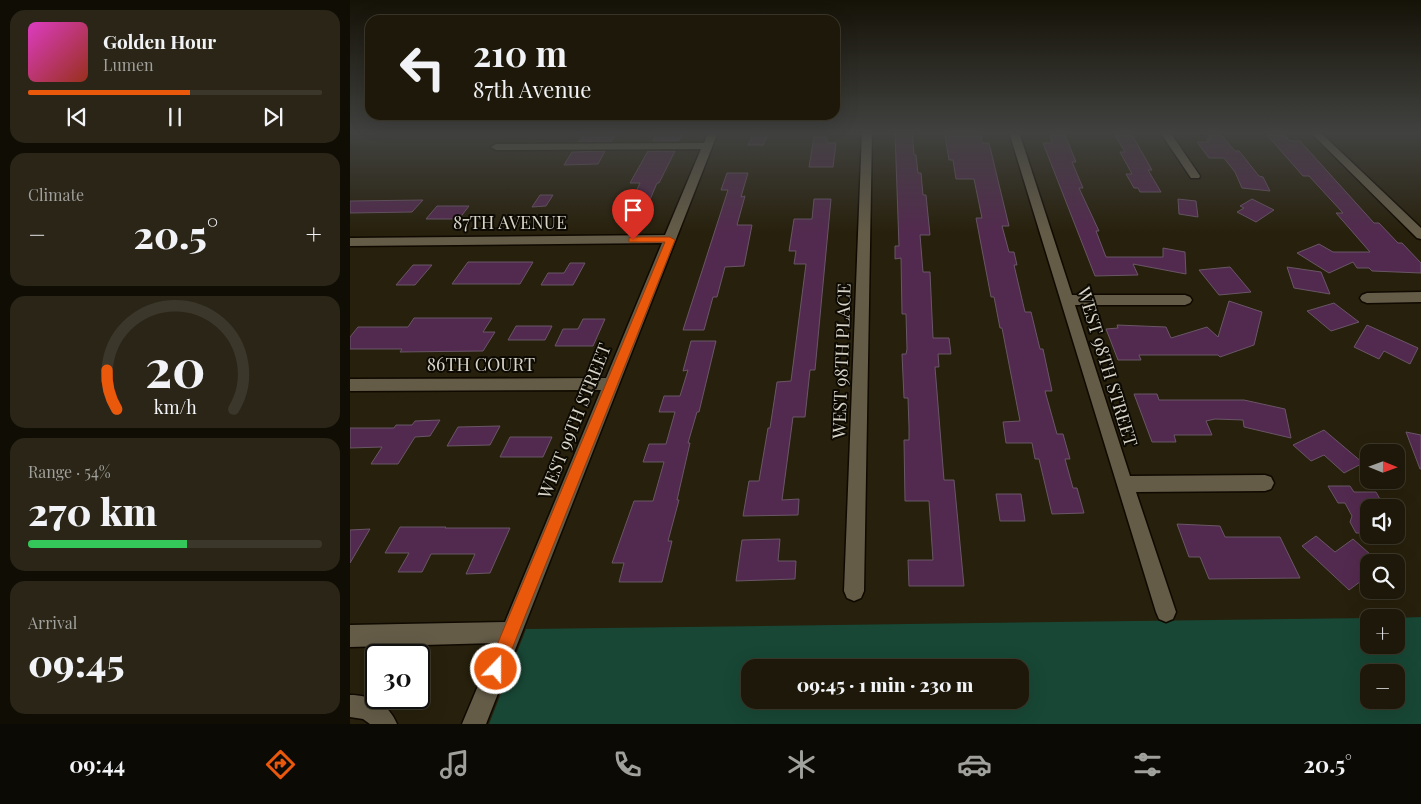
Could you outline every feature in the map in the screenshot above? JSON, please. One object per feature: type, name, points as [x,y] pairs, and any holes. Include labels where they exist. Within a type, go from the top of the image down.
[{"type":"street","name":"WEST 99TH STREET","points":[[474,724],[699,166]]},
{"type":"street","name":"WEST 98TH PLACE","points":[[854,591],[866,166]]},
{"type":"street","name":"WEST 98TH STREET","points":[[1024,166],[1166,612]]},
{"type":"street","points":[[1188,166],[1195,176]]},
{"type":"street","points":[[1350,166],[1420,233]]},
{"type":"street","name":"87TH AVENUE","points":[[350,242],[670,240]]},
{"type":"street","points":[[1367,298],[1421,297]]},
{"type":"street","points":[[1066,300],[1185,300]]},
{"type":"street","name":"86TH COURT","points":[[350,385],[612,384]]},
{"type":"street","points":[[1124,484],[1265,483]]},
{"type":"street","points":[[350,636],[510,632]]},
{"type":"street","points":[[354,706],[373,710],[385,724]]},
{"type":"green space","points":[[1421,617],[1421,724],[489,724],[526,629],[1360,618],[1360,654],[1405,654],[1405,618]]},
{"type":"building","points":[[640,166],[668,166],[659,183],[657,183],[641,221],[622,221],[640,183],[630,183]]},
{"type":"building","points":[[809,166],[833,166],[833,167]]},
{"type":"building","points":[[896,166],[917,166],[918,173],[921,173],[923,195],[926,195],[930,235],[920,235],[923,272],[930,272],[933,338],[949,338],[951,354],[938,354],[939,367],[935,367],[944,480],[954,480],[964,586],[909,586],[908,560],[933,560],[929,501],[905,501],[904,440],[909,440],[909,427],[908,398],[904,398],[902,354],[906,354],[907,349],[906,314],[902,314],[901,258],[895,259],[895,246],[899,246]]},
{"type":"building","points":[[954,166],[994,166],[1009,226],[1002,226],[1009,252],[1014,252],[1017,265],[1014,265],[1025,312],[1031,312],[1040,349],[1043,349],[1052,391],[1045,391],[1057,434],[1063,434],[1070,459],[1065,459],[1073,488],[1077,488],[1084,513],[1052,514],[1039,459],[1035,459],[1032,443],[1006,443],[1003,422],[1020,421],[1002,328],[1000,328],[994,297],[991,297],[976,218],[982,218],[974,179],[956,179]]},
{"type":"building","points":[[1052,166],[1074,166],[1083,188],[1079,188],[1099,231],[1096,231],[1106,257],[1163,257],[1163,248],[1185,252],[1186,274],[1133,264],[1138,275],[1095,276]]},
{"type":"building","points":[[1128,166],[1150,166],[1152,170],[1148,170],[1161,192],[1140,192],[1138,188],[1134,188],[1126,174],[1132,174]]},
{"type":"building","points":[[1230,166],[1251,166],[1259,176],[1263,177],[1270,191],[1242,188]]},
{"type":"building","points":[[1294,166],[1322,166],[1374,223],[1379,223],[1421,263],[1421,273],[1372,271],[1369,268],[1357,268],[1353,262],[1329,273],[1297,253],[1319,244],[1333,252],[1370,252],[1336,213],[1343,213],[1309,176],[1303,176]]},
{"type":"building","points":[[727,173],[748,173],[741,197],[745,196],[737,225],[752,225],[744,266],[725,267],[717,297],[713,297],[704,330],[683,330],[728,190],[721,190]]},
{"type":"building","points":[[540,195],[553,195],[546,206],[532,207]]},
{"type":"building","points":[[814,199],[831,199],[815,370],[810,370],[805,417],[793,417],[782,500],[799,499],[798,515],[743,516],[749,481],[759,481],[777,382],[791,381],[806,264],[794,264],[796,251],[789,251],[794,219],[812,219]]},
{"type":"building","points":[[1178,199],[1196,201],[1198,217],[1179,214]]},
{"type":"building","points":[[1252,199],[1274,210],[1256,222],[1237,212],[1244,208],[1240,206]]},
{"type":"building","points":[[423,200],[412,212],[350,213],[350,201]]},
{"type":"building","points":[[437,206],[469,206],[459,219],[426,219]]},
{"type":"building","points":[[468,262],[533,262],[520,284],[452,284]]},
{"type":"building","points":[[570,263],[585,263],[573,285],[541,285],[548,273],[564,273]]},
{"type":"building","points":[[413,265],[432,265],[415,285],[396,285]]},
{"type":"building","points":[[1230,267],[1251,292],[1219,295],[1199,270]]},
{"type":"building","points":[[1287,267],[1321,272],[1330,294],[1294,288]]},
{"type":"building","points":[[1229,301],[1262,312],[1254,345],[1220,357],[1218,355],[1139,355],[1141,360],[1118,360],[1106,329],[1118,328],[1117,325],[1166,327],[1171,338],[1207,327],[1218,337]]},
{"type":"building","points":[[1334,303],[1359,322],[1331,331],[1307,311]]},
{"type":"building","points":[[414,318],[492,318],[483,332],[495,332],[483,351],[400,352],[402,349],[350,349],[350,337],[358,327],[408,327]]},
{"type":"building","points":[[583,319],[605,319],[593,346],[555,346],[563,329],[578,329]]},
{"type":"building","points":[[1367,325],[1418,348],[1410,364],[1384,351],[1379,359],[1354,347]]},
{"type":"building","points":[[516,326],[552,326],[545,340],[508,340]]},
{"type":"building","points":[[691,341],[716,341],[699,412],[697,412],[688,443],[690,443],[677,500],[679,500],[668,541],[672,541],[662,582],[619,582],[624,563],[612,563],[634,501],[653,501],[664,462],[643,462],[649,444],[666,444],[675,412],[659,412],[664,396],[680,396],[688,370],[683,371]]},
{"type":"building","points":[[1134,394],[1157,394],[1159,400],[1244,400],[1285,409],[1291,438],[1244,427],[1243,420],[1215,419],[1206,421],[1212,435],[1174,435],[1176,442],[1152,442]]},
{"type":"building","points":[[440,420],[430,436],[415,437],[398,464],[371,464],[382,447],[350,448],[350,428],[394,428],[396,425],[412,425],[415,421]]},
{"type":"building","points":[[500,426],[490,445],[447,446],[458,427]]},
{"type":"building","points":[[1324,430],[1360,460],[1360,465],[1344,473],[1324,455],[1311,461],[1293,445]]},
{"type":"building","points":[[1406,432],[1421,435],[1421,469],[1420,469]]},
{"type":"building","points":[[510,437],[552,437],[543,457],[500,457]]},
{"type":"building","points":[[1328,486],[1350,486],[1354,492],[1376,492],[1380,499],[1360,499],[1360,533],[1356,533],[1350,522],[1352,516],[1345,503],[1338,503]]},
{"type":"building","points":[[996,494],[1021,494],[1025,521],[1000,521]]},
{"type":"building","points":[[1177,524],[1220,526],[1225,537],[1280,537],[1300,578],[1209,579],[1200,557],[1189,557]]},
{"type":"building","points":[[400,527],[510,528],[490,573],[466,574],[475,554],[431,554],[422,572],[398,572],[409,553],[385,553]]},
{"type":"building","points":[[370,529],[350,563],[350,530]]},
{"type":"building","points":[[1316,536],[1335,552],[1353,539],[1370,554],[1360,554],[1360,582],[1349,590],[1302,546]]},
{"type":"building","points":[[780,539],[778,561],[796,561],[795,579],[736,581],[742,540]]},
{"type":"route","points":[[496,669],[670,240],[633,240]]}]
